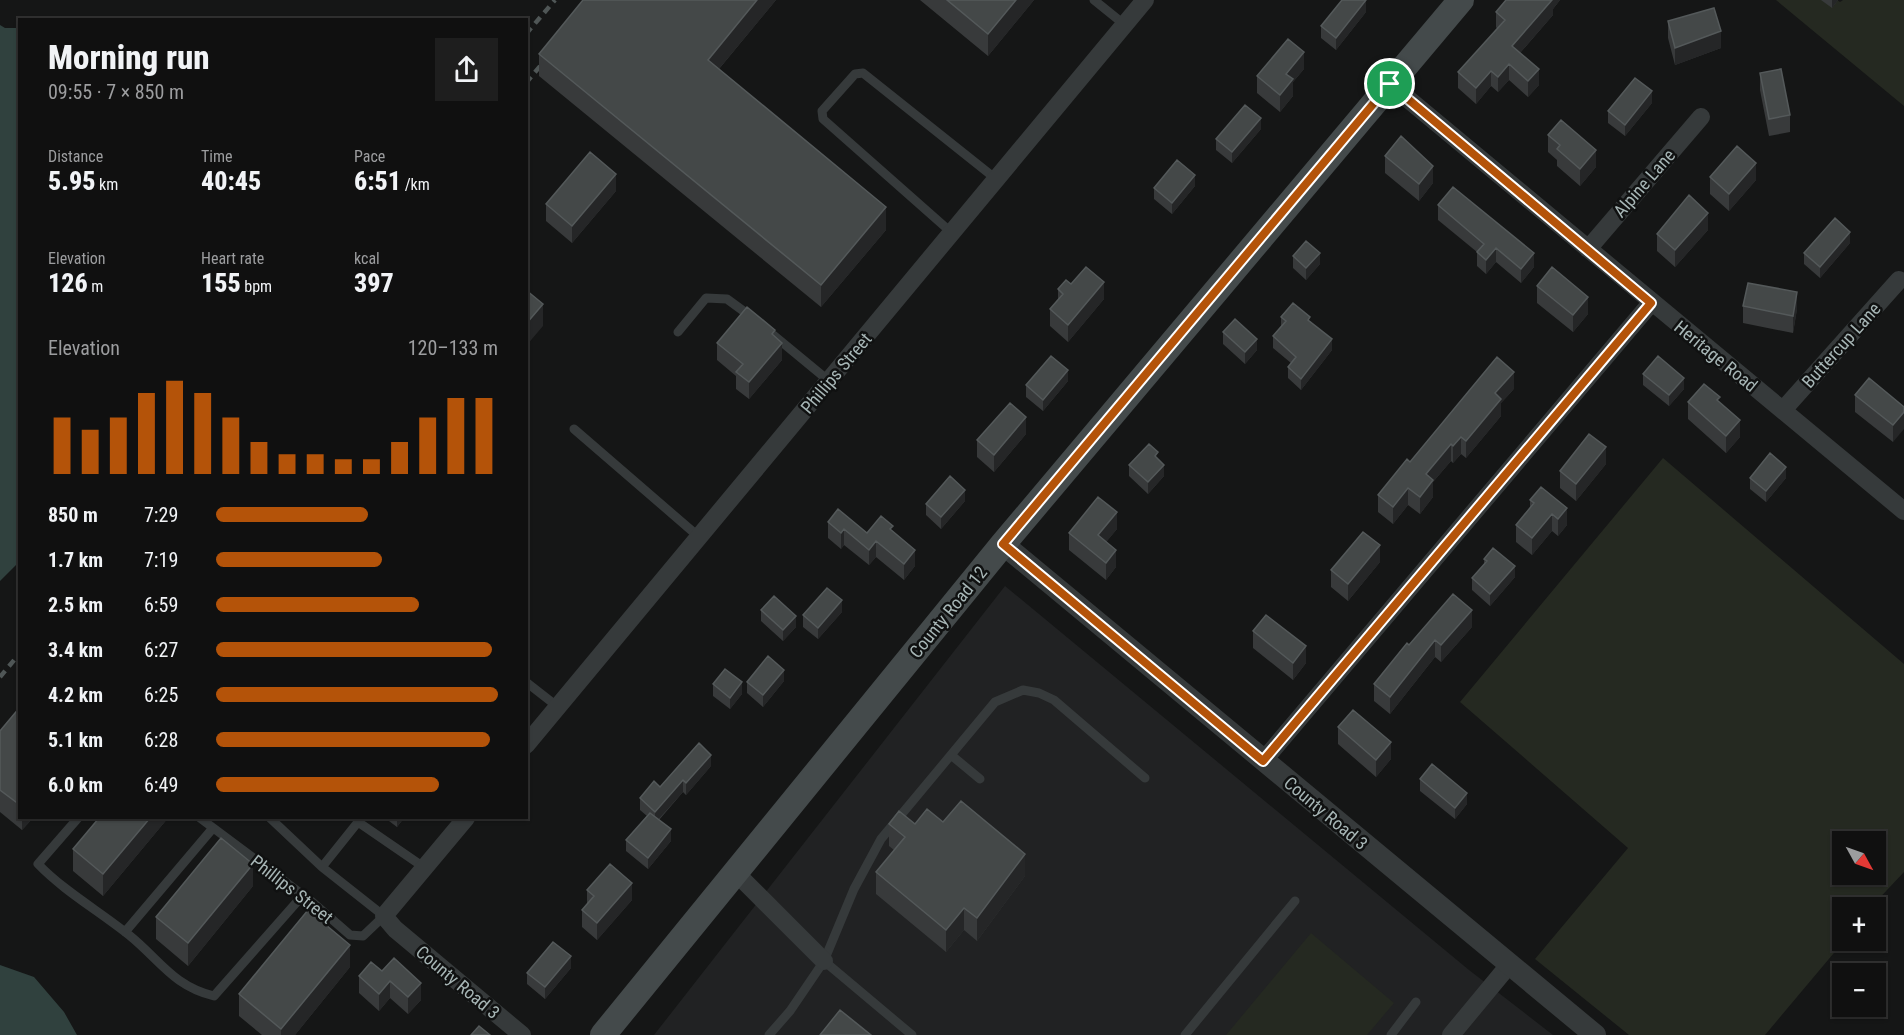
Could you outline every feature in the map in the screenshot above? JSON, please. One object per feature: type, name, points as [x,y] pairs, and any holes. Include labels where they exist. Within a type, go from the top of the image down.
[{"type":"main road","name":"County Road 12","points":[[603,1035],[1003,544],[1461,0]]},
{"type":"street","name":"Phillips Street","points":[[528,742],[1145,0]]},
{"type":"street","name":"Heritage Road","points":[[1390,84],[1904,511]]},
{"type":"street","name":"Alpine Lane","points":[[1588,249],[1701,117]]},
{"type":"street","name":"Buttercup Lane","points":[[1783,410],[1899,280]]},
{"type":"street","points":[[1263,761],[1651,303]]},
{"type":"street","name":"County Road 3","points":[[1003,544],[1595,1035]]},
{"type":"street","name":"Phillips Street","points":[[390,923],[425,868],[465,819]]},
{"type":"street","points":[[736,873],[824,961]]},
{"type":"street","name":"County Road 3","points":[[390,923],[522,1035]]},
{"type":"street","points":[[1450,1035],[1509,965]]},
{"type":"lane","points":[[1094,0],[1125,24]]},
{"type":"lane","points":[[952,233],[823,119],[822,111],[855,74],[863,73],[996,179]]},
{"type":"lane","points":[[678,332],[706,298],[727,299],[829,381]]},
{"type":"lane","points":[[574,429],[699,537]]},
{"type":"lane","points":[[528,684],[558,707]]},
{"type":"lane","points":[[769,1035],[790,1011],[824,961],[854,889],[881,839],[996,702],[1023,690],[1039,693],[1054,700],[1145,778]]},
{"type":"lane","points":[[951,755],[980,779]]},
{"type":"lane","points":[[77,819],[38,864],[125,932],[156,962],[193,991],[214,996],[303,895]]},
{"type":"lane","name":"Phillips Street","points":[[201,819],[303,895],[350,935],[363,936],[390,923]]},
{"type":"lane","points":[[271,819],[322,867],[390,923]]},
{"type":"lane","points":[[322,867],[358,822],[425,868]]},
{"type":"lane","points":[[125,932],[213,828]]},
{"type":"lane","points":[[1185,1035],[1295,902]]},
{"type":"lane","points":[[824,961],[912,1035]]},
{"type":"lane","points":[[1391,1035],[1416,1002]]},
{"type":"shaded area","points":[[1776,0],[1837,0],[1840,2],[1843,0],[1904,0],[1904,106]]},
{"type":"shaded area","points":[[0,25],[5,28],[18,28],[18,563],[0,581]]},
{"type":"shaded area","points":[[1663,458],[1904,664],[1904,872],[1880,897],[1832,897],[1832,951],[1836,951],[1765,1035],[1629,1035],[1535,959],[1628,848],[1460,702]]},
{"type":"shaded area","points":[[1005,586],[1469,970],[1553,1035],[654,1035]]},
{"type":"shaded area","points":[[1311,933],[1394,1003],[1367,1035],[1226,1035]]},
{"type":"shaded area","points":[[0,965],[34,977],[64,1012],[77,1035],[0,1035]]},
{"type":"building","points":[[583,0],[757,0],[708,60],[886,207],[821,285],[539,54]]},
{"type":"building","points":[[947,0],[1016,0],[988,34]]},
{"type":"building","points":[[1342,0],[1366,0],[1336,38],[1321,26]]},
{"type":"building","points":[[1506,0],[1552,0],[1512,46],[1539,69],[1528,81],[1509,64],[1498,77],[1491,71],[1476,88],[1458,72],[1505,20],[1496,12]]},
{"type":"building","points":[[1714,8],[1721,31],[1675,48],[1668,21]]},
{"type":"building","points":[[1288,39],[1304,52],[1286,74],[1293,79],[1280,95],[1257,76]]},
{"type":"building","points":[[1781,69],[1790,115],[1769,119],[1760,73]]},
{"type":"building","points":[[1635,78],[1652,91],[1625,125],[1608,111]]},
{"type":"building","points":[[1245,105],[1261,118],[1232,152],[1216,139]]},
{"type":"building","points":[[1561,120],[1596,150],[1580,169],[1557,149],[1560,145],[1548,135]]},
{"type":"building","points":[[1401,136],[1433,166],[1419,184],[1385,156]]},
{"type":"building","points":[[1737,146],[1756,163],[1729,194],[1710,177]]},
{"type":"building","points":[[590,152],[616,174],[572,226],[546,204]]},
{"type":"building","points":[[1177,160],[1195,175],[1172,203],[1154,188]]},
{"type":"building","points":[[1453,187],[1534,253],[1521,269],[1496,248],[1486,260],[1477,252],[1484,244],[1438,205]]},
{"type":"building","points":[[1689,195],[1708,213],[1675,250],[1657,234]]},
{"type":"building","points":[[1835,218],[1850,232],[1820,267],[1804,253]]},
{"type":"building","points":[[1306,241],[1320,253],[1306,268],[1293,256]]},
{"type":"building","points":[[1086,267],[1104,282],[1068,325],[1050,309],[1063,294],[1058,289],[1066,280],[1071,284]]},
{"type":"building","points":[[1552,267],[1588,297],[1573,315],[1537,286]]},
{"type":"building","points":[[1748,283],[1797,292],[1793,316],[1743,306]]},
{"type":"building","points":[[528,292],[543,304],[528,322]]},
{"type":"building","points":[[1293,303],[1310,317],[1308,320],[1332,339],[1301,379],[1288,367],[1296,357],[1273,336],[1286,321],[1281,317]]},
{"type":"building","points":[[747,307],[775,330],[772,334],[782,343],[749,382],[736,372],[743,364],[717,343]]},
{"type":"building","points":[[1235,319],[1257,339],[1245,352],[1223,332]]},
{"type":"building","points":[[1051,356],[1068,370],[1043,400],[1026,385]]},
{"type":"building","points":[[1658,356],[1684,378],[1669,395],[1643,374]]},
{"type":"building","points":[[1497,357],[1514,372],[1495,393],[1501,399],[1466,441],[1461,437],[1453,446],[1451,444],[1426,474],[1433,480],[1420,497],[1408,488],[1393,507],[1378,495],[1407,459],[1410,462]]},
{"type":"building","points":[[1869,378],[1904,407],[1904,412],[1893,425],[1855,395]]},
{"type":"building","points":[[1704,384],[1720,397],[1717,400],[1740,420],[1726,436],[1688,402]]},
{"type":"building","points":[[1010,403],[1026,417],[994,455],[977,440]]},
{"type":"building","points":[[1589,434],[1606,447],[1576,484],[1560,471]]},
{"type":"building","points":[[1149,444],[1158,452],[1155,456],[1164,465],[1148,482],[1129,465]]},
{"type":"building","points":[[1770,453],[1786,467],[1766,491],[1750,478]]},
{"type":"building","points":[[950,476],[965,490],[941,517],[926,504]]},
{"type":"building","points":[[1541,487],[1567,508],[1558,519],[1552,514],[1532,538],[1516,525],[1534,503],[1530,500]]},
{"type":"building","points":[[1098,497],[1117,512],[1098,535],[1116,550],[1106,563],[1069,533]]},
{"type":"building","points":[[838,509],[867,533],[881,516],[893,526],[890,529],[915,550],[904,564],[876,541],[869,550],[844,529],[841,533],[828,522]]},
{"type":"building","points":[[1363,532],[1380,545],[1348,584],[1331,570]]},
{"type":"building","points":[[1493,548],[1515,566],[1490,594],[1472,578],[1487,561],[1484,559]]},
{"type":"building","points":[[827,588],[842,600],[818,628],[803,615]]},
{"type":"building","points":[[1453,594],[1472,610],[1441,645],[1435,640],[1390,697],[1374,684],[1407,643],[1409,645]]},
{"type":"building","points":[[774,596],[796,616],[783,630],[761,610]]},
{"type":"building","points":[[1266,615],[1306,646],[1293,663],[1253,631]]},
{"type":"building","points":[[768,656],[784,670],[763,695],[747,682]]},
{"type":"building","points":[[725,669],[742,682],[730,698],[713,684]]},
{"type":"building","points":[[18,709],[18,804],[0,790],[0,731]]},
{"type":"building","points":[[1353,710],[1391,742],[1376,760],[1338,727]]},
{"type":"building","points":[[699,743],[711,755],[686,783],[683,780],[655,812],[640,798],[654,781],[660,787]]},
{"type":"building","points":[[1432,764],[1467,793],[1455,808],[1420,779]]},
{"type":"building","points":[[961,801],[1025,854],[977,918],[964,908],[946,930],[876,872],[905,837],[889,824],[899,811],[915,824],[927,809],[943,822]]},
{"type":"building","points":[[650,813],[671,829],[648,858],[626,840]]},
{"type":"building","points":[[98,819],[149,819],[103,874],[73,849]]},
{"type":"building","points":[[221,838],[253,864],[188,943],[156,917]]},
{"type":"building","points":[[610,864],[632,883],[597,923],[582,910],[594,896],[587,890]]},
{"type":"building","points":[[308,910],[350,945],[281,1029],[239,994]]},
{"type":"building","points":[[553,942],[571,956],[545,987],[527,973]]},
{"type":"building","points":[[394,958],[421,983],[408,997],[390,981],[379,994],[359,976],[371,962],[382,971]]},
{"type":"building","points":[[840,1010],[871,1035],[820,1035]]},
{"type":"building","points":[[479,1026],[490,1035],[471,1035]]},
{"type":"railway","points":[[528,32],[555,0]]},
{"type":"railway","points":[[528,81],[551,53]]},
{"type":"railway","points":[[0,677],[18,655]]},
{"type":"route","points":[[1390,84],[1651,303],[1263,761],[1003,544],[1390,84]]}]
